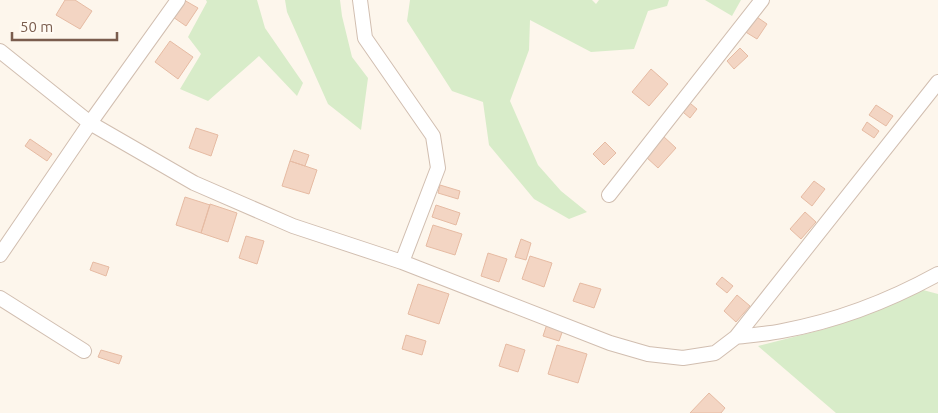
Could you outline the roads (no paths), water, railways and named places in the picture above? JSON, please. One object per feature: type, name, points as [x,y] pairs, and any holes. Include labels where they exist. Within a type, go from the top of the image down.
[{"type":"street","points":[[0,255],[90,123],[178,0]]},
{"type":"street","points":[[360,0],[365,38],[433,136],[438,168],[402,262]]},
{"type":"street","points":[[609,195],[762,0]]},
{"type":"street","points":[[0,51],[90,123],[194,183],[293,226],[402,262],[610,343],[648,354],[683,358],[715,353],[736,337],[938,82]]},
{"type":"street","points":[[736,337],[783,331],[831,320],[877,304],[911,289],[938,274]]},
{"type":"street","points":[[0,298],[84,350]]}]
